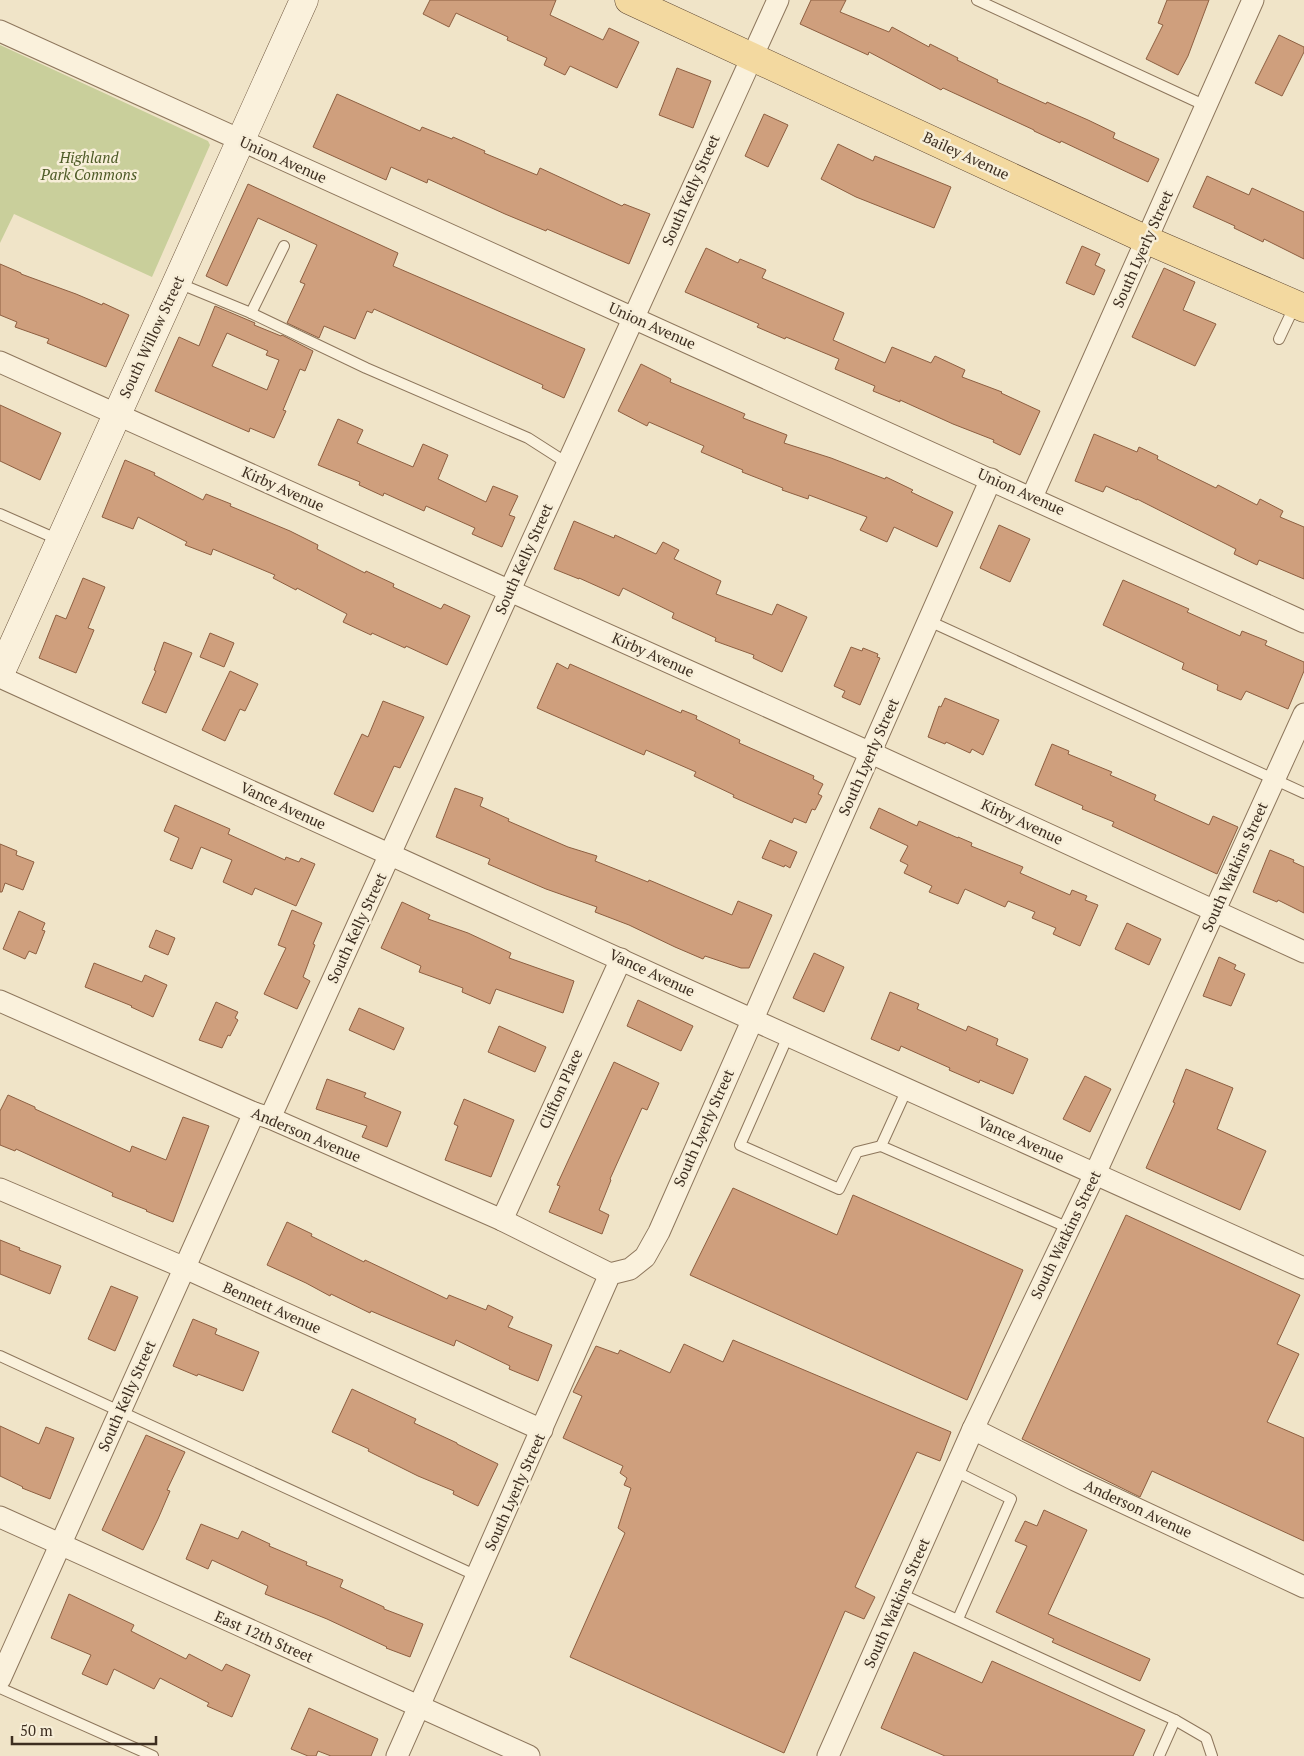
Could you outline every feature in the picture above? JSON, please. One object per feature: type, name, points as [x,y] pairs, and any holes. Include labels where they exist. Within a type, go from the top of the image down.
[{"type":"main road","name":"South Willow Street","points":[[0,676],[116,414],[304,0]]},
{"type":"main road","name":"Bailey Avenue","points":[[629,0],[1147,240],[1300,306]]},
{"type":"street","name":"South Kelly Street","points":[[0,1679],[185,1268],[391,856],[509,590],[778,0]]},
{"type":"street","name":"South Lyerly Street","points":[[1032,497],[1253,0]]},
{"type":"street","name":"Union Avenue","points":[[0,31],[1032,497],[1304,622]]},
{"type":"street","name":"Kirby Avenue","points":[[0,362],[871,753],[1304,952]]},
{"type":"street","name":"South Lyerly Street","points":[[397,1756],[610,1274],[630,1269],[645,1257],[659,1232],[991,479]]},
{"type":"street","name":"Vance Avenue","points":[[0,676],[752,1020],[1304,1268]]},
{"type":"street","name":"South Watkins Street","points":[[828,1756],[973,1429],[1095,1174],[1216,912],[1304,714]]},
{"type":"street","name":"Clifton Place","points":[[502,1220],[621,959]]},
{"type":"street","name":"Anderson Avenue","points":[[0,1001],[502,1220],[610,1274]]},
{"type":"street","name":"Bennett Avenue","points":[[0,1189],[185,1268],[542,1430]]},
{"type":"street","name":"Anderson Avenue","points":[[973,1429],[1075,1480],[1304,1587]]},
{"type":"street","name":"East 12th Street","points":[[0,1517],[529,1756]]},
{"type":"lane","points":[[977,0],[1206,106]]},
{"type":"lane","points":[[252,313],[284,246]]},
{"type":"lane","points":[[177,283],[252,313],[366,368],[528,438],[567,463]]},
{"type":"lane","points":[[1279,339],[1300,306]]},
{"type":"lane","points":[[0,514],[60,540]]},
{"type":"lane","points":[[929,621],[1304,793]]},
{"type":"lane","points":[[788,1036],[740,1145],[839,1188],[857,1152],[881,1146],[1069,1228]]},
{"type":"lane","points":[[881,1146],[907,1089]]},
{"type":"lane","points":[[0,1356],[478,1576]]},
{"type":"lane","points":[[955,1471],[1011,1499],[958,1619]]},
{"type":"lane","points":[[901,1594],[1175,1720],[1206,1738],[1212,1756]]},
{"type":"lane","points":[[0,1688],[153,1756]]},
{"type":"lane","points":[[1159,1756],[1175,1720]]},
{"type":"green space","name":"Highland Park Commons","points":[[0,45],[208,141],[210,145],[152,277],[14,214],[0,243]]},
{"type":"building","points":[[430,0],[556,0],[550,15],[603,40],[609,28],[639,42],[617,88],[570,66],[565,75],[544,65],[547,58],[507,40],[508,37],[456,13],[449,27],[423,14]]},
{"type":"building","points":[[811,0],[846,0],[840,12],[889,32],[892,27],[929,47],[930,44],[958,58],[957,60],[998,80],[997,82],[1115,133],[1113,138],[1159,159],[1148,182],[943,88],[941,90],[869,52],[868,55],[800,24]]},
{"type":"building","points":[[1167,0],[1209,0],[1188,56],[1178,75],[1146,59],[1163,25],[1158,23]]},
{"type":"building","points":[[1279,35],[1304,47],[1304,52],[1282,96],[1255,83]]},
{"type":"building","points":[[677,68],[711,81],[693,128],[659,115]]},
{"type":"building","points":[[337,94],[420,131],[422,127],[452,139],[453,137],[485,151],[484,153],[537,175],[540,168],[622,206],[624,204],[650,214],[629,264],[547,229],[546,231],[505,214],[428,179],[427,183],[391,167],[386,180],[313,147]]},
{"type":"building","points":[[764,114],[788,125],[768,167],[745,156]]},
{"type":"building","points":[[838,144],[873,161],[875,156],[951,187],[934,228],[856,197],[821,179]]},
{"type":"building","points":[[1207,176],[1249,195],[1252,188],[1304,212],[1304,259],[1264,239],[1263,242],[1234,228],[1235,226],[1193,207]]},
{"type":"building","points":[[248,184],[398,253],[393,266],[585,349],[564,398],[542,388],[543,385],[374,309],[372,313],[367,311],[355,339],[324,326],[319,338],[287,323],[305,284],[300,282],[317,245],[258,218],[227,286],[206,276]]},
{"type":"building","points":[[1082,246],[1100,254],[1095,265],[1105,270],[1094,295],[1066,283]]},
{"type":"building","points":[[706,248],[738,263],[740,259],[766,270],[762,278],[844,313],[833,340],[885,363],[892,347],[931,363],[935,356],[965,370],[962,377],[1002,392],[1040,411],[1020,455],[993,442],[994,440],[900,400],[900,402],[873,391],[875,386],[835,369],[839,359],[757,327],[759,324],[685,292]]},
{"type":"building","points":[[0,264],[102,305],[103,303],[129,315],[106,367],[47,343],[49,339],[15,327],[17,322],[0,315]]},
{"type":"building","points":[[1164,268],[1195,282],[1183,310],[1216,324],[1195,366],[1132,337]]},
{"type":"building","points":[[215,306],[255,323],[254,325],[282,335],[313,351],[305,371],[300,369],[283,410],[286,411],[274,438],[250,428],[249,432],[155,391],[179,337],[199,346]],"holes":[[[227,333],[268,351],[266,355],[279,360],[267,390],[212,366]]]},
{"type":"building","points":[[641,364],[671,379],[670,382],[745,414],[743,418],[787,435],[784,443],[831,458],[885,479],[886,477],[913,490],[911,492],[953,512],[937,547],[894,527],[887,542],[860,530],[867,517],[809,495],[808,499],[782,490],[783,488],[742,472],[743,470],[701,452],[704,446],[649,422],[647,426],[618,411]]},
{"type":"building","points":[[0,405],[61,433],[40,480],[0,461]]},
{"type":"building","points":[[338,419],[363,430],[357,443],[413,467],[423,444],[448,455],[438,479],[486,502],[493,486],[518,496],[509,515],[515,517],[502,547],[472,534],[475,528],[426,506],[424,511],[384,493],[383,496],[359,485],[360,482],[318,465]]},
{"type":"building","points":[[1094,434],[1137,452],[1139,447],[1158,456],[1157,459],[1216,488],[1218,485],[1257,505],[1260,499],[1283,511],[1280,517],[1304,527],[1304,579],[1259,560],[1257,565],[1234,554],[1236,549],[1137,499],[1106,486],[1103,492],[1075,481]]},
{"type":"building","points":[[125,460],[155,473],[154,475],[203,500],[206,494],[290,531],[318,545],[317,549],[365,573],[366,571],[394,584],[393,587],[441,609],[444,604],[470,616],[447,665],[406,646],[405,648],[343,622],[347,614],[297,588],[296,590],[273,578],[275,575],[213,549],[211,555],[185,545],[187,542],[138,517],[133,529],[102,517]]},
{"type":"building","points":[[574,521],[614,538],[615,535],[656,554],[663,542],[679,550],[674,559],[721,581],[716,594],[772,615],[777,604],[807,617],[782,672],[753,658],[754,655],[715,641],[716,638],[672,618],[674,613],[623,588],[619,596],[554,569]]},
{"type":"building","points":[[999,525],[1030,539],[1010,582],[980,568]]},
{"type":"building","points":[[83,578],[105,587],[88,628],[94,630],[76,673],[39,658],[56,615],[66,619]]},
{"type":"building","points":[[1123,580],[1189,609],[1187,612],[1240,636],[1242,631],[1267,641],[1265,645],[1304,662],[1304,671],[1288,709],[1246,691],[1241,700],[1217,690],[1218,685],[1182,669],[1184,663],[1103,625]]},
{"type":"building","points":[[210,633],[234,643],[224,667],[200,657]]},
{"type":"building","points":[[164,642],[192,653],[166,713],[142,703],[156,671],[154,670]]},
{"type":"building","points":[[851,647],[862,651],[863,648],[878,654],[877,657],[880,658],[860,705],[842,697],[845,691],[834,686]]},
{"type":"building","points":[[557,663],[568,669],[570,664],[681,713],[682,710],[697,716],[696,719],[740,740],[739,743],[814,776],[813,779],[823,784],[818,794],[822,796],[815,810],[812,809],[806,823],[794,818],[792,823],[733,797],[734,795],[694,776],[696,772],[646,750],[644,755],[537,708]]},
{"type":"building","points":[[230,671],[258,684],[245,711],[240,709],[225,741],[202,730]]},
{"type":"building","points":[[945,698],[999,720],[983,755],[972,749],[970,753],[946,742],[945,744],[928,737],[939,706],[941,707]]},
{"type":"building","points":[[383,701],[424,717],[400,768],[394,766],[373,812],[334,794],[362,734],[368,737]]},
{"type":"building","points":[[1052,744],[1069,751],[1068,754],[1112,772],[1110,775],[1156,795],[1154,800],[1209,825],[1213,816],[1238,827],[1217,874],[1112,826],[1114,822],[1082,809],[1083,806],[1035,785]]},
{"type":"building","points":[[455,788],[483,798],[480,806],[509,819],[508,821],[568,847],[597,856],[595,861],[648,882],[649,880],[732,915],[738,901],[772,915],[749,968],[741,968],[705,956],[703,959],[629,925],[595,912],[597,907],[546,889],[488,864],[490,859],[436,837]]},
{"type":"building","points":[[175,805],[230,829],[228,834],[285,860],[286,857],[299,862],[301,858],[315,864],[296,906],[255,888],[252,895],[223,882],[232,860],[201,847],[192,869],[170,860],[179,838],[164,831]]},
{"type":"building","points":[[879,808],[917,826],[919,821],[972,843],[971,846],[1023,867],[1020,873],[1070,895],[1072,890],[1087,896],[1085,900],[1098,905],[1080,946],[1053,934],[1056,928],[1032,918],[1035,912],[1008,901],[1005,907],[965,889],[958,904],[929,892],[932,886],[904,873],[908,865],[900,861],[908,846],[870,828]]},
{"type":"building","points":[[770,840],[797,852],[790,868],[762,858]]},
{"type":"building","points":[[0,844],[17,851],[16,855],[34,862],[23,890],[5,883],[2,892],[0,892]]},
{"type":"building","points":[[1270,850],[1294,860],[1293,862],[1304,867],[1304,913],[1278,900],[1277,902],[1253,892]]},
{"type":"building","points":[[402,902],[430,915],[428,919],[468,933],[511,953],[509,958],[574,981],[563,1013],[496,989],[490,1004],[462,992],[463,988],[419,972],[421,966],[381,948]]},
{"type":"building","points":[[292,910],[322,923],[313,944],[315,945],[303,977],[310,981],[297,1009],[264,994],[286,948],[278,945]]},
{"type":"building","points":[[19,911],[45,923],[42,930],[45,931],[36,954],[29,951],[25,959],[3,949]]},
{"type":"building","points":[[1127,923],[1161,939],[1149,965],[1115,949]]},
{"type":"building","points":[[156,930],[175,938],[168,955],[149,947]]},
{"type":"building","points":[[814,953],[844,967],[824,1012],[793,998]]},
{"type":"building","points":[[1219,957],[1236,965],[1234,969],[1245,974],[1231,1006],[1203,996]]},
{"type":"building","points":[[94,963],[142,982],[145,975],[167,985],[153,1017],[132,1006],[85,987]]},
{"type":"building","points":[[890,992],[919,1004],[917,1009],[966,1031],[968,1026],[998,1039],[996,1045],[1028,1059],[1013,1094],[980,1080],[979,1083],[901,1046],[899,1051],[871,1039]]},
{"type":"building","points":[[638,1000],[693,1026],[681,1051],[627,1026]]},
{"type":"building","points":[[216,1002],[238,1012],[235,1018],[238,1020],[222,1048],[199,1040]]},
{"type":"building","points":[[359,1008],[404,1028],[394,1050],[349,1030]]},
{"type":"building","points":[[499,1026],[546,1047],[535,1072],[488,1052]]},
{"type":"building","points":[[614,1062],[659,1083],[647,1110],[642,1108],[610,1179],[599,1210],[609,1215],[602,1234],[549,1212],[560,1186],[557,1185]]},
{"type":"building","points":[[1186,1069],[1233,1088],[1217,1129],[1266,1151],[1240,1210],[1146,1168],[1175,1103],[1173,1102]]},
{"type":"building","points":[[1085,1076],[1111,1089],[1090,1132],[1063,1119]]},
{"type":"building","points":[[327,1079],[366,1093],[364,1097],[401,1112],[387,1147],[362,1137],[367,1126],[316,1109]]},
{"type":"building","points":[[8,1095],[130,1152],[132,1146],[166,1160],[183,1117],[209,1126],[173,1222],[112,1196],[113,1193],[16,1149],[15,1151],[0,1145],[0,1111]]},
{"type":"building","points":[[464,1099],[514,1120],[491,1177],[445,1160],[458,1126],[454,1124]]},
{"type":"building","points":[[733,1188],[837,1235],[853,1195],[1023,1270],[967,1400],[690,1275]]},
{"type":"building","points":[[1126,1215],[1300,1295],[1277,1344],[1299,1354],[1267,1422],[1304,1438],[1304,1541],[1152,1471],[1140,1497],[1022,1439]]},
{"type":"building","points":[[287,1222],[364,1262],[365,1260],[447,1299],[449,1295],[486,1310],[488,1305],[513,1317],[508,1327],[552,1345],[538,1381],[509,1369],[510,1366],[456,1340],[454,1346],[371,1311],[370,1313],[267,1265]]},
{"type":"building","points":[[0,1240],[20,1248],[19,1250],[61,1266],[50,1294],[0,1274]]},
{"type":"building","points":[[111,1286],[138,1297],[115,1351],[88,1339]]},
{"type":"building","points":[[193,1319],[217,1329],[215,1334],[259,1352],[243,1391],[173,1366]]},
{"type":"building","points":[[733,1340],[951,1432],[940,1461],[917,1452],[855,1587],[875,1597],[864,1619],[845,1611],[784,1753],[570,1657],[625,1533],[618,1528],[631,1488],[624,1485],[627,1478],[620,1473],[623,1466],[563,1438],[582,1396],[573,1392],[596,1346],[618,1354],[620,1350],[670,1373],[684,1344],[723,1362]]},
{"type":"building","points":[[352,1389],[416,1419],[414,1423],[498,1464],[478,1506],[453,1494],[454,1491],[418,1476],[368,1451],[369,1449],[332,1432]]},
{"type":"building","points":[[0,1426],[39,1444],[46,1427],[74,1438],[50,1499],[22,1488],[0,1476]]},
{"type":"building","points":[[146,1435],[185,1452],[167,1490],[170,1491],[158,1519],[143,1550],[102,1530]]},
{"type":"building","points":[[1044,1510],[1087,1530],[1048,1614],[1150,1659],[1140,1681],[1052,1642],[1054,1639],[996,1612],[1027,1546],[1015,1541],[1025,1521],[1037,1526]]},
{"type":"building","points":[[201,1524],[238,1539],[242,1531],[270,1544],[269,1546],[307,1562],[306,1565],[343,1580],[340,1587],[384,1607],[384,1609],[423,1624],[410,1657],[386,1648],[327,1619],[265,1594],[268,1586],[212,1560],[208,1569],[186,1559]]},
{"type":"building","points":[[69,1594],[134,1625],[131,1631],[186,1659],[189,1654],[222,1671],[226,1664],[250,1675],[232,1717],[207,1706],[209,1703],[160,1678],[154,1689],[114,1669],[107,1685],[82,1674],[91,1655],[51,1638]]},
{"type":"building","points":[[914,1652],[982,1683],[992,1661],[1145,1730],[1133,1756],[945,1756],[881,1728]]},
{"type":"building","points":[[309,1708],[378,1739],[371,1756],[331,1756],[318,1751],[316,1756],[308,1756],[291,1749]]}]
